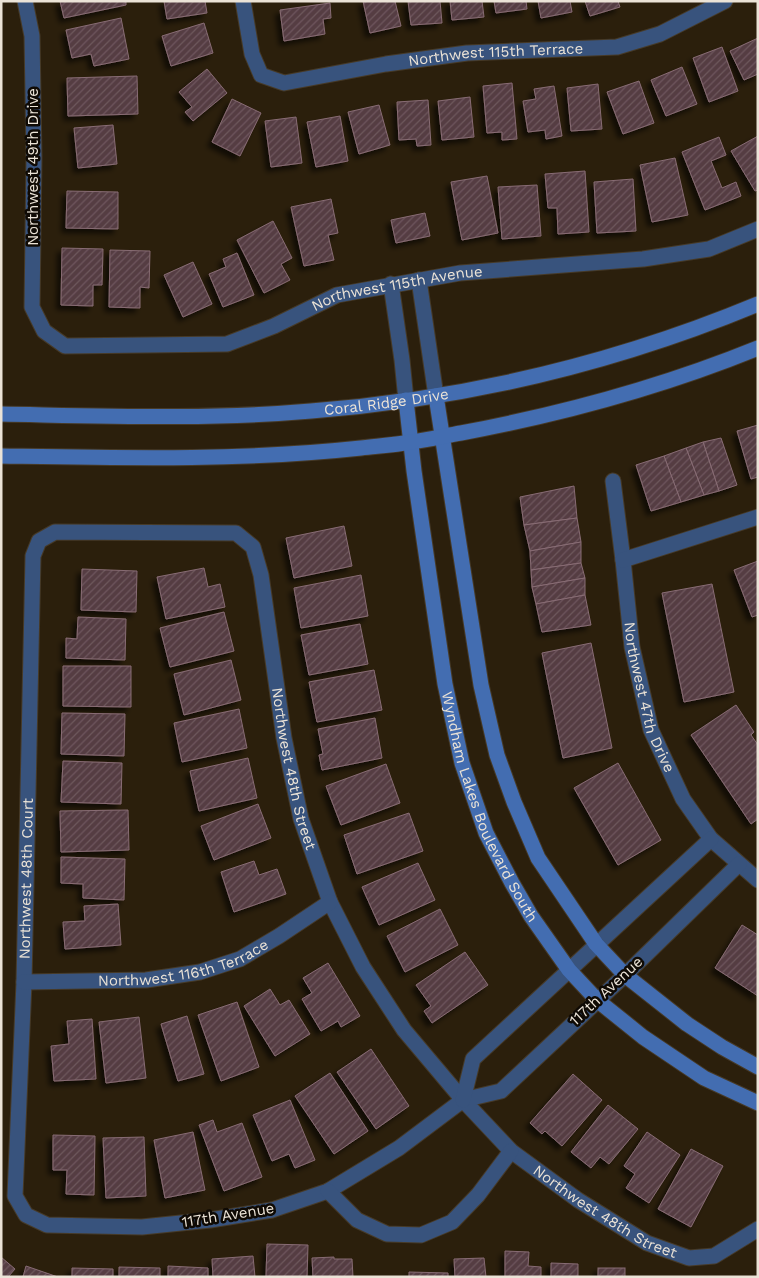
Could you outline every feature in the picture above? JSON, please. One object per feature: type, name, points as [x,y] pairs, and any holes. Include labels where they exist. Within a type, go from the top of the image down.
[{"type":"street","name":"Northwest 49th Drive","points":[[25,1],[32,36],[34,158],[32,307],[44,331]]},
{"type":"street","name":"Northwest 115th Terrace","points":[[243,1],[252,54],[260,74],[284,83],[386,64],[468,52],[617,47],[660,34],[725,1]]},
{"type":"street","name":"Northwest 115th Avenue","points":[[44,331],[65,346],[227,344],[274,326],[337,295],[460,272],[643,259],[709,249],[758,229]]},
{"type":"street","points":[[419,280],[436,396]]},
{"type":"street","points":[[391,284],[406,400]]},
{"type":"street","name":"Coral Ridge Drive","points":[[1,414],[233,416],[312,411],[436,396],[521,380],[564,369],[658,342],[758,304]]},
{"type":"street","points":[[1,456],[169,458],[262,456],[411,442],[545,416],[602,401],[693,372],[758,348]]},
{"type":"street","name":"Wyndham Lakes Boulevard South","points":[[436,396],[481,685],[497,755],[514,802],[538,858],[596,944],[625,974],[687,1024],[722,1047],[758,1066]]},
{"type":"street","name":"Wyndham Lakes Boulevard South","points":[[406,400],[414,471],[445,684],[462,763],[486,833],[531,916],[569,970],[598,1000],[643,1037],[704,1078],[758,1103]]},
{"type":"street","name":"Northwest 47th Drive","points":[[613,481],[632,647],[651,730],[683,799],[710,839],[758,880]]},
{"type":"street","points":[[623,560],[758,517]]},
{"type":"street","name":"Northwest 48th Street","points":[[39,541],[55,532],[236,533],[253,547],[261,575],[284,738],[301,819],[330,902],[363,967],[404,1030],[463,1100],[511,1150],[578,1200],[647,1243],[689,1258],[714,1256],[758,1229]]},
{"type":"street","name":"Northwest 48th Court","points":[[26,1214],[15,1196],[24,982],[33,556],[39,541]]},
{"type":"street","points":[[463,1100],[473,1058],[710,839]]},
{"type":"street","name":"117th Avenue","points":[[26,1214],[47,1225],[142,1227],[210,1220],[272,1210],[328,1191],[399,1148],[463,1100],[500,1091],[598,1000],[739,864]]},
{"type":"street","name":"Northwest 116th Terrace","points":[[24,982],[146,980],[200,972],[240,959],[280,936],[330,902]]},
{"type":"street","points":[[328,1191],[357,1220],[387,1234],[421,1235],[452,1222],[478,1195],[511,1150]]},
{"type":"building","points":[[60,1],[126,1],[126,5],[64,18]]},
{"type":"building","points":[[164,1],[205,1],[207,13],[167,19]]},
{"type":"building","points":[[363,1],[395,1],[401,26],[370,33]]},
{"type":"building","points":[[408,1],[440,1],[442,23],[411,25]]},
{"type":"building","points":[[450,1],[482,1],[484,17],[452,20]]},
{"type":"building","points":[[494,1],[526,1],[527,9],[496,13]]},
{"type":"building","points":[[538,1],[570,1],[572,12],[541,18]]},
{"type":"building","points":[[585,1],[618,1],[620,7],[590,16]]},
{"type":"building","points":[[330,3],[331,18],[323,19],[325,34],[284,41],[280,10]]},
{"type":"building","points":[[121,18],[129,59],[94,66],[91,54],[72,58],[66,30]]},
{"type":"building","points":[[204,23],[213,53],[171,66],[162,36]]},
{"type":"building","points":[[758,38],[758,74],[744,80],[730,51]]},
{"type":"building","points":[[722,47],[738,91],[709,102],[693,58]]},
{"type":"building","points":[[682,67],[697,104],[666,116],[651,80]]},
{"type":"building","points":[[207,69],[227,93],[193,121],[185,112],[192,107],[179,92]]},
{"type":"building","points":[[137,76],[138,114],[68,116],[67,78]]},
{"type":"building","points":[[639,81],[654,123],[623,134],[607,92]]},
{"type":"building","points":[[512,83],[517,139],[502,140],[502,132],[487,133],[483,86]]},
{"type":"building","points":[[598,84],[602,129],[571,131],[567,88]]},
{"type":"building","points":[[554,86],[562,136],[546,139],[545,130],[528,132],[523,101],[536,99],[534,89]]},
{"type":"building","points":[[470,97],[474,137],[442,140],[438,101]]},
{"type":"building","points":[[232,99],[261,113],[240,156],[212,142]]},
{"type":"building","points":[[428,100],[431,145],[417,146],[416,139],[399,140],[397,102]]},
{"type":"building","points":[[379,105],[390,145],[359,154],[348,112]]},
{"type":"building","points":[[340,116],[348,161],[316,167],[307,122]]},
{"type":"building","points":[[296,117],[302,163],[271,167],[265,121]]},
{"type":"building","points":[[113,125],[117,164],[78,168],[74,128]]},
{"type":"building","points":[[758,136],[758,190],[755,191],[731,151]]},
{"type":"building","points":[[719,137],[726,155],[711,161],[722,188],[736,182],[741,196],[705,210],[682,152]]},
{"type":"building","points":[[675,158],[688,215],[652,222],[640,165]]},
{"type":"building","points":[[585,171],[589,232],[558,234],[557,208],[548,208],[545,174]]},
{"type":"building","points":[[487,176],[498,233],[462,240],[451,182]]},
{"type":"building","points":[[633,179],[636,231],[597,233],[594,182]]},
{"type":"building","points":[[537,185],[541,236],[502,239],[498,187]]},
{"type":"building","points":[[67,191],[118,192],[118,229],[66,228]]},
{"type":"building","points":[[331,199],[338,233],[328,235],[334,260],[304,266],[291,207]]},
{"type":"building","points":[[425,213],[430,236],[396,243],[391,220]]},
{"type":"building","points":[[273,221],[292,258],[281,264],[290,280],[264,293],[237,240]]},
{"type":"building","points":[[62,248],[103,249],[102,285],[93,285],[93,306],[61,305]]},
{"type":"building","points":[[110,250],[150,251],[149,288],[140,287],[140,308],[109,307]]},
{"type":"building","points":[[237,253],[254,295],[223,307],[209,274],[226,267],[223,259]]},
{"type":"building","points":[[193,262],[212,304],[183,317],[164,275]]},
{"type":"building","points":[[758,425],[758,477],[751,479],[737,431]]},
{"type":"building","points":[[721,438],[737,485],[719,491],[703,442]]},
{"type":"building","points":[[703,442],[719,491],[704,495],[686,448]]},
{"type":"building","points":[[686,448],[704,495],[681,502],[664,456]]},
{"type":"building","points":[[664,456],[681,502],[651,511],[636,465]]},
{"type":"building","points":[[574,486],[577,518],[524,525],[520,497]]},
{"type":"building","points":[[577,518],[581,542],[530,551],[524,525]]},
{"type":"building","points":[[344,526],[352,566],[294,578],[286,538]]},
{"type":"building","points":[[581,542],[581,563],[531,570],[530,551]]},
{"type":"building","points":[[758,561],[758,615],[752,617],[734,570]]},
{"type":"building","points":[[581,563],[585,578],[532,587],[531,570]]},
{"type":"building","points":[[204,568],[208,587],[220,584],[225,607],[166,619],[157,577]]},
{"type":"building","points":[[82,569],[137,571],[136,612],[81,610]]},
{"type":"building","points":[[361,575],[368,616],[301,628],[294,588]]},
{"type":"building","points":[[585,578],[585,595],[536,604],[532,587]]},
{"type":"building","points":[[712,584],[734,692],[684,702],[662,593]]},
{"type":"building","points":[[585,595],[591,625],[542,632],[536,604]]},
{"type":"building","points":[[224,612],[234,651],[170,667],[160,628]]},
{"type":"building","points":[[78,617],[126,619],[125,660],[66,658],[66,638],[77,639]]},
{"type":"building","points":[[360,624],[368,664],[309,675],[301,635]]},
{"type":"building","points":[[591,643],[612,748],[563,758],[542,653]]},
{"type":"building","points":[[231,660],[241,700],[184,715],[174,674]]},
{"type":"building","points":[[63,666],[131,666],[131,707],[63,706]]},
{"type":"building","points":[[374,670],[382,710],[317,722],[309,682]]},
{"type":"building","points":[[736,705],[754,732],[751,735],[758,745],[758,819],[751,824],[691,735]]},
{"type":"building","points":[[239,709],[247,748],[182,762],[174,723]]},
{"type":"building","points":[[62,713],[125,714],[124,756],[61,754]]},
{"type":"building","points":[[375,718],[382,758],[322,770],[319,755],[323,754],[318,729]]},
{"type":"building","points":[[248,758],[257,798],[199,811],[190,771]]},
{"type":"building","points":[[63,761],[122,763],[121,804],[61,802]]},
{"type":"building","points":[[618,763],[661,840],[618,865],[574,788]]},
{"type":"building","points":[[386,764],[400,803],[341,825],[326,786]]},
{"type":"building","points":[[258,804],[271,838],[214,860],[201,826]]},
{"type":"building","points":[[128,810],[129,850],[61,852],[60,811]]},
{"type":"building","points":[[409,813],[423,851],[357,874],[344,835]]},
{"type":"building","points":[[61,857],[125,859],[124,900],[83,898],[83,884],[61,883]]},
{"type":"building","points":[[254,861],[259,875],[277,869],[286,894],[234,912],[221,872]]},
{"type":"building","points":[[418,863],[435,900],[379,925],[362,887]]},
{"type":"building","points":[[118,904],[121,945],[65,949],[63,922],[85,921],[84,906]]},
{"type":"building","points":[[440,909],[458,945],[405,972],[387,936]]},
{"type":"building","points":[[742,925],[758,935],[758,996],[715,968]]},
{"type":"building","points":[[465,952],[488,985],[432,1023],[424,1011],[431,1006],[416,985]]},
{"type":"building","points":[[328,963],[360,1016],[341,1027],[338,1021],[321,1031],[302,999],[312,993],[303,978]]},
{"type":"building","points":[[270,989],[280,1005],[289,1000],[310,1034],[275,1056],[244,1006]]},
{"type":"building","points":[[237,1002],[259,1067],[221,1081],[198,1015]]},
{"type":"building","points":[[187,1016],[204,1074],[178,1081],[161,1024]]},
{"type":"building","points":[[139,1017],[146,1078],[106,1083],[99,1022]]},
{"type":"building","points":[[92,1019],[96,1079],[54,1081],[51,1046],[69,1044],[67,1021]]},
{"type":"building","points":[[371,1049],[409,1106],[376,1129],[337,1072]]},
{"type":"building","points":[[330,1073],[368,1131],[334,1154],[295,1096]]},
{"type":"building","points":[[573,1074],[602,1100],[562,1146],[545,1131],[542,1134],[530,1123]]},
{"type":"building","points":[[290,1100],[315,1160],[295,1168],[289,1154],[272,1161],[253,1115]]},
{"type":"building","points":[[608,1105],[638,1129],[609,1164],[600,1157],[591,1168],[571,1152]]},
{"type":"building","points":[[213,1120],[217,1132],[242,1123],[262,1177],[224,1191],[199,1125]]},
{"type":"building","points":[[193,1132],[205,1190],[165,1198],[154,1140]]},
{"type":"building","points":[[647,1132],[680,1155],[649,1203],[626,1188],[635,1174],[624,1166]]},
{"type":"building","points":[[53,1135],[95,1136],[94,1195],[66,1194],[67,1170],[53,1170]]},
{"type":"building","points":[[144,1137],[146,1196],[106,1198],[103,1138]]},
{"type":"building","points":[[691,1149],[723,1166],[691,1227],[658,1209]]},
{"type":"building","points":[[267,1244],[308,1245],[307,1277],[266,1277]]},
{"type":"building","points":[[505,1251],[529,1252],[528,1266],[541,1267],[541,1277],[505,1277]]},
{"type":"building","points":[[253,1256],[255,1277],[213,1277],[212,1259]]},
{"type":"building","points":[[1,1257],[15,1269],[8,1277],[1,1277]]},
{"type":"building","points":[[334,1257],[334,1259],[352,1259],[353,1277],[313,1277],[312,1258]]},
{"type":"building","points":[[484,1258],[486,1277],[455,1277],[454,1259]]},
{"type":"building","points":[[551,1263],[578,1264],[578,1277],[551,1277]]},
{"type":"building","points":[[26,1266],[58,1277],[23,1277]]},
{"type":"building","points":[[168,1266],[208,1268],[208,1277],[168,1277]]},
{"type":"building","points":[[119,1267],[160,1268],[160,1277],[119,1277]]},
{"type":"building","points":[[72,1268],[113,1269],[113,1277],[72,1277]]},
{"type":"building","points":[[598,1268],[625,1268],[625,1277],[598,1277]]},
{"type":"building","points":[[409,1272],[448,1273],[448,1277],[409,1277]]}]
